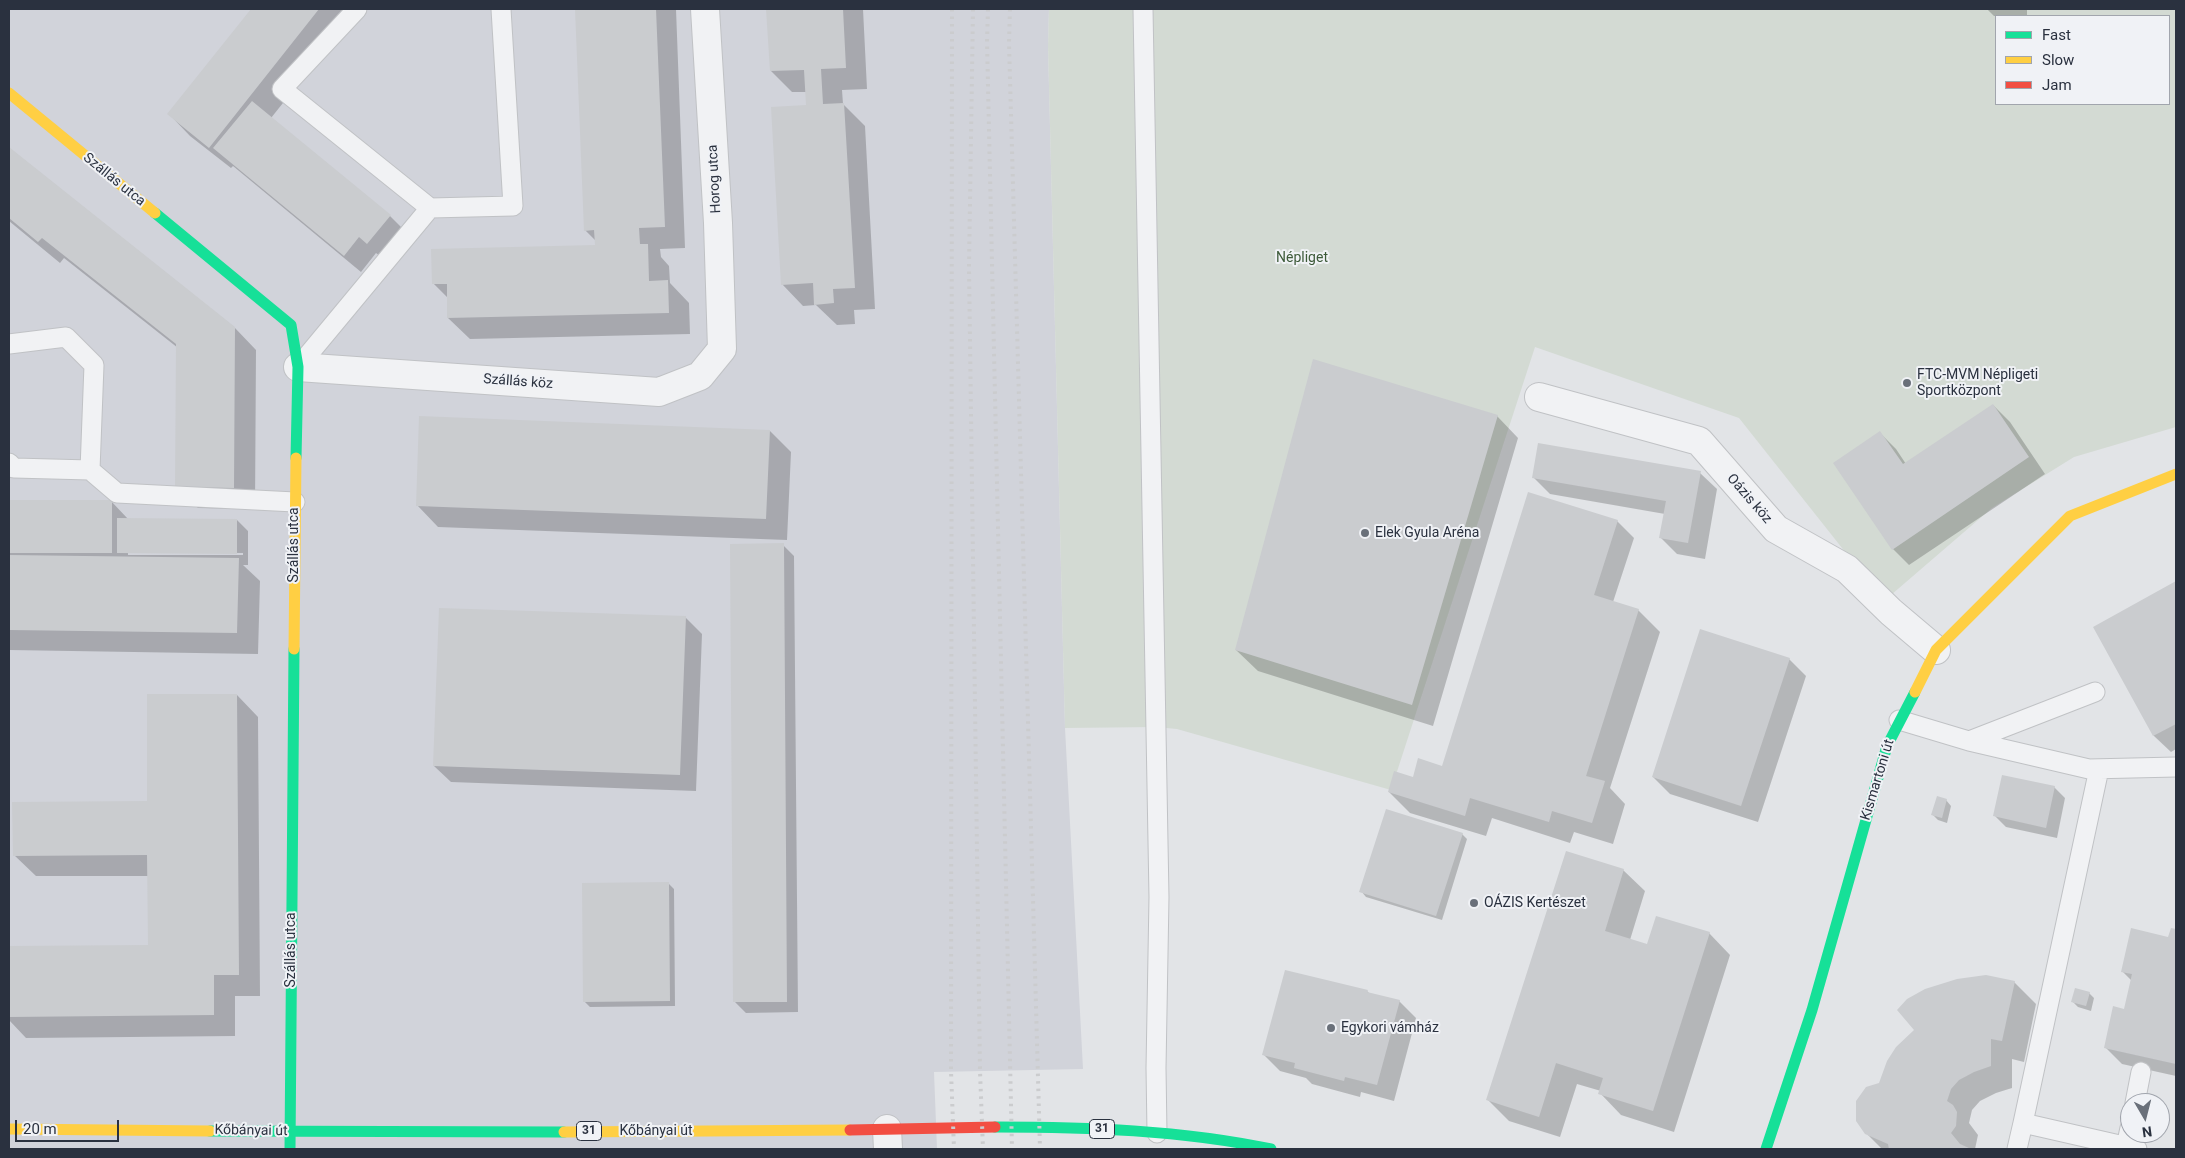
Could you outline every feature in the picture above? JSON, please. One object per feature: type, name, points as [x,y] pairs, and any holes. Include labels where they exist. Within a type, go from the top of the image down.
[{"type":"street","name":"Horog utca","points":[[705,9],[718,223],[722,349]]},
{"type":"street","name":"Szállás utca","points":[[9,93],[291,325],[298,366],[295,502],[290,1149]]},
{"type":"street","name":"Szállás köz","points":[[298,366],[659,392],[700,376],[722,349]]},
{"type":"street","name":"Oázis köz","points":[[1539,397],[1699,441],[1776,529],[1847,569],[1891,612],[1936,650]]},
{"type":"street","name":"Kismartoni út","points":[[1766,1149],[1812,1010],[1886,746],[1936,650],[2070,516],[2176,474]]},
{"type":"street","name":"Kőbányai út","points":[[9,1129],[290,1132],[766,1131],[888,1139],[920,1127],[1095,1129],[1157,1133],[1246,1143],[1271,1149]]},
{"type":"lane","points":[[357,9],[282,89],[430,208],[513,206],[501,9]]},
{"type":"lane","points":[[1143,9],[1159,896],[1156,1068],[1157,1133]]},
{"type":"lane","points":[[298,366],[430,208]]},
{"type":"lane","points":[[9,344],[66,336],[94,364],[90,470]]},
{"type":"lane","points":[[9,463],[14,468],[90,470],[117,493],[295,502]]},
{"type":"lane","points":[[1969,742],[2095,692]]},
{"type":"lane","points":[[1899,720],[1969,742],[2089,769],[2176,767]]},
{"type":"lane","points":[[2017,1149],[2099,769]]},
{"type":"lane","points":[[2137,1093],[2141,1072]]},
{"type":"lane","points":[[2023,1123],[2132,1148]]},
{"type":"shaded area","points":[[9,9],[1049,9],[1048,46],[1065,728],[1083,1069],[934,1072],[937,1149],[9,1149]]},
{"type":"green space","name":"FTC-MVM Népligeti Sportközpont","points":[[1049,9],[2176,9],[2176,427],[2074,457],[1992,508],[1884,601],[1739,418],[1535,347],[1391,790],[1177,729],[1156,727],[1065,728],[1048,46]]},
{"type":"building","points":[[251,9],[319,9],[209,148],[167,114]]},
{"type":"building","points":[[575,9],[656,9],[665,227],[639,228],[640,244],[648,244],[649,281],[668,280],[669,313],[447,318],[447,284],[432,284],[431,249],[595,245],[594,230],[584,231]]},
{"type":"building","points":[[766,9],[843,9],[846,68],[821,69],[823,104],[844,103],[855,288],[833,289],[834,303],[814,305],[813,283],[781,285],[771,107],[806,105],[804,70],[770,71]]},
{"type":"building","points":[[252,101],[391,215],[367,244],[359,237],[344,256],[213,148]]},
{"type":"building","points":[[9,147],[235,327],[234,488],[175,487],[176,344],[42,238],[38,242],[9,218]]},
{"type":"building","name":"Elek Gyula Aréna","points":[[1313,359],[1498,415],[1412,705],[1235,650]]},
{"type":"building","points":[[1993,404],[2029,457],[1892,550],[1833,463],[1880,431],[1903,464]]},
{"type":"building","points":[[419,416],[770,430],[766,519],[416,506]]},
{"type":"building","points":[[1538,443],[1701,471],[1688,543],[1659,538],[1666,501],[1532,478]]},
{"type":"building","points":[[1528,492],[1618,520],[1594,595],[1639,609],[1586,776],[1605,781],[1592,823],[1552,811],[1549,822],[1470,798],[1465,816],[1388,792],[1394,771],[1413,777],[1418,758],[1442,766]]},
{"type":"building","points":[[9,500],[112,500],[112,553],[9,553]]},
{"type":"building","points":[[117,518],[237,519],[237,554],[117,553]]},
{"type":"building","points":[[784,543],[787,1002],[733,1002],[730,544]]},
{"type":"building","points":[[9,555],[239,558],[237,633],[9,630]]},
{"type":"building","points":[[2176,581],[2176,724],[2153,736],[2093,627]]},
{"type":"building","points":[[439,608],[686,616],[680,775],[433,766]]},
{"type":"building","points":[[1700,629],[1790,658],[1741,806],[1652,777]]},
{"type":"building","points":[[147,694],[237,694],[239,975],[214,975],[214,1015],[9,1017],[9,946],[148,945],[147,855],[13,856],[12,802],[147,801]]},
{"type":"building","points":[[2002,775],[2055,786],[2046,828],[1993,816]]},
{"type":"building","points":[[1937,796],[1947,799],[1942,818],[1931,815]]},
{"type":"building","points":[[1386,809],[1463,833],[1436,916],[1359,892]]},
{"type":"building","points":[[1566,851],[1624,869],[1605,931],[1647,944],[1656,916],[1710,932],[1653,1111],[1598,1094],[1603,1078],[1556,1063],[1539,1117],[1486,1100]]},
{"type":"building","points":[[669,882],[670,1001],[583,1002],[582,883]]},
{"type":"building","points":[[2131,928],[2168,937],[2171,928],[2176,929],[2176,1064],[2104,1048],[2113,1006],[2124,1009],[2132,974],[2121,972]]},
{"type":"building","name":"Egykori vámház","points":[[1285,970],[1368,990],[1367,992],[1400,1000],[1377,1085],[1345,1077],[1344,1081],[1294,1068],[1295,1063],[1262,1055]]},
{"type":"building","points":[[1986,975],[2015,981],[2002,1041],[1991,1039],[1991,1066],[1959,1080],[1951,1089],[1947,1101],[1953,1105],[1957,1112],[1956,1126],[1951,1133],[1960,1144],[1971,1149],[1889,1149],[1888,1144],[1865,1134],[1856,1121],[1856,1101],[1866,1087],[1879,1083],[1887,1061],[1896,1047],[1914,1030],[1897,1010],[1907,999],[1925,989],[1957,979]]},
{"type":"building","points":[[2075,988],[2090,992],[2086,1006],[2071,1002]]},
{"type":"railway","points":[[952,9],[951,1071],[954,1149]]},
{"type":"railway","points":[[973,9],[969,267],[980,1071],[983,1149]]},
{"type":"railway","points":[[988,9],[987,41],[1012,1149]]},
{"type":"railway","points":[[1010,9],[1009,43],[1040,1149]]},
{"type":"traffic: fast","points":[[155,213],[291,325],[298,367],[296,458]]},
{"type":"traffic: fast","points":[[290,1149],[294,649]]},
{"type":"traffic: fast","points":[[1766,1149],[1812,1010],[1887,746],[1915,692]]},
{"type":"traffic: fast","points":[[995,1127],[1134,1131],[1203,1138],[1271,1149]]},
{"type":"traffic: fast","points":[[210,1131],[564,1132]]},
{"type":"traffic: slow","points":[[9,93],[155,213]]},
{"type":"traffic: slow","points":[[294,649],[296,458]]},
{"type":"traffic: slow","points":[[1915,692],[1936,650],[2070,516],[2176,474]]},
{"type":"traffic: slow","points":[[9,1129],[210,1131]]},
{"type":"traffic: slow","points":[[564,1132],[850,1130]]},
{"type":"traffic: jam","points":[[850,1130],[995,1127]]},
{"type":"place","name":"FTC-MVM Népligeti Sportközpont","points":[[1907,383]]},
{"type":"place","name":"Elek Gyula Aréna","points":[[1365,533]]},
{"type":"place","name":"OÁZIS Kertészet","points":[[1474,903]]},
{"type":"place","name":"Egykori vámház","points":[[1331,1028]]},
{"type":"park label","name":"Népliget","points":[[1302,258]]}]
